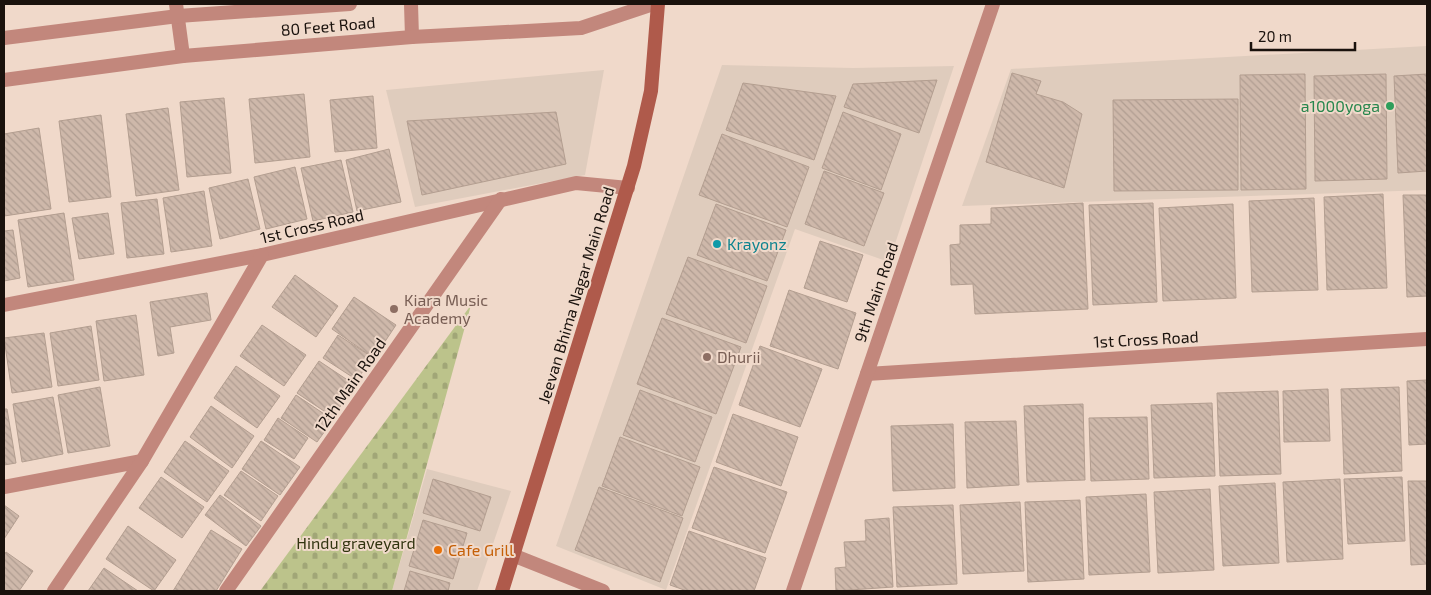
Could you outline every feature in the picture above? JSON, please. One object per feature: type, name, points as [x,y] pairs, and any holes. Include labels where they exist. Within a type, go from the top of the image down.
[{"type":"main road","name":"Jeevan Bhima Nagar Main Road","points":[[502,591],[515,556],[628,188],[650,91],[658,4]]},
{"type":"street","name":"80 Feet Road","points":[[4,38],[177,10],[350,4]]},
{"type":"street","points":[[411,4],[412,37]]},
{"type":"street","name":"80 Feet Road","points":[[4,80],[183,56],[412,37],[582,28],[653,4]]},
{"type":"street","name":"9th Main Road","points":[[793,591],[993,4]]},
{"type":"street","points":[[177,10],[183,56]]},
{"type":"street","name":"1st Cross Road","points":[[4,305],[262,256],[576,182],[628,188]]},
{"type":"street","name":"12th Main Road","points":[[226,591],[501,199]]},
{"type":"street","points":[[54,591],[142,461],[262,256]]},
{"type":"street","name":"1st Cross Road","points":[[867,374],[1427,339]]},
{"type":"street","points":[[4,487],[142,461]]},
{"type":"street","points":[[515,556],[603,591]]},
{"type":"shaded area","points":[[1427,46],[1427,190],[962,206],[1011,69]]},
{"type":"shaded area","points":[[722,65],[853,68],[954,66],[889,262],[795,229],[666,590],[556,546]]},
{"type":"shaded area","points":[[604,70],[585,175],[415,207],[386,90]]},
{"type":"shaded area","points":[[427,469],[511,491],[477,591],[392,591]]},
{"type":"green space","name":"Hindu graveyard","points":[[471,305],[392,591],[260,591]]},
{"type":"building","points":[[1012,73],[1041,81],[1036,94],[1063,102],[1082,114],[1064,188],[986,162]]},
{"type":"building","points":[[1305,74],[1306,189],[1241,190],[1240,75]]},
{"type":"building","points":[[1386,74],[1387,179],[1315,181],[1314,76]]},
{"type":"building","points":[[1427,74],[1427,171],[1398,173],[1394,76]]},
{"type":"building","points":[[937,80],[919,133],[844,107],[853,84]]},
{"type":"building","points":[[743,83],[836,96],[814,160],[726,130]]},
{"type":"building","points":[[304,94],[310,157],[255,163],[249,99]]},
{"type":"building","points":[[373,96],[377,148],[335,152],[330,100]]},
{"type":"building","points":[[224,98],[231,173],[187,177],[180,102]]},
{"type":"building","points":[[1238,99],[1238,190],[1114,191],[1113,100]]},
{"type":"building","points":[[168,108],[179,190],[136,196],[126,114]]},
{"type":"building","points":[[556,112],[566,164],[422,195],[407,121]]},
{"type":"building","points":[[843,112],[901,134],[881,190],[822,168]]},
{"type":"building","points":[[101,115],[111,197],[69,202],[59,121]]},
{"type":"building","points":[[39,128],[51,209],[4,216],[4,134]]},
{"type":"building","points":[[722,134],[809,167],[787,227],[699,195]]},
{"type":"building","points":[[389,149],[401,202],[357,211],[346,160]]},
{"type":"building","points":[[341,160],[353,212],[313,221],[301,168]]},
{"type":"building","points":[[295,167],[307,219],[266,229],[254,177]]},
{"type":"building","points":[[824,171],[884,193],[864,246],[805,224]]},
{"type":"building","points":[[248,179],[260,229],[220,239],[209,188]]},
{"type":"building","points":[[204,191],[212,246],[171,252],[163,198]]},
{"type":"building","points":[[1383,194],[1387,288],[1327,290],[1324,197]]},
{"type":"building","points":[[1403,195],[1427,195],[1427,296],[1407,297]]},
{"type":"building","points":[[1314,198],[1318,290],[1252,292],[1249,201]]},
{"type":"building","points":[[157,199],[164,254],[127,258],[121,203]]},
{"type":"building","points":[[1083,203],[1088,309],[975,314],[973,284],[951,285],[950,245],[960,244],[960,225],[991,224],[991,208]]},
{"type":"building","points":[[1153,203],[1157,302],[1093,305],[1089,205]]},
{"type":"building","points":[[716,204],[786,230],[767,281],[697,255]]},
{"type":"building","points":[[1233,204],[1236,298],[1163,301],[1159,208]]},
{"type":"building","points":[[64,213],[74,280],[28,287],[18,220]]},
{"type":"building","points":[[108,213],[114,254],[79,259],[72,218]]},
{"type":"building","points":[[13,230],[20,278],[4,281],[4,231]]},
{"type":"building","points":[[820,241],[863,255],[847,302],[804,288]]},
{"type":"building","points":[[688,257],[767,286],[746,343],[666,314]]},
{"type":"building","points":[[295,275],[338,306],[316,337],[272,307]]},
{"type":"building","points":[[789,290],[856,313],[838,369],[770,346]]},
{"type":"building","points":[[207,293],[211,320],[170,327],[174,353],[158,356],[150,302]]},
{"type":"building","points":[[354,297],[396,325],[374,358],[332,329]]},
{"type":"building","points":[[136,315],[144,375],[104,381],[96,321]]},
{"type":"building","points":[[662,318],[741,347],[716,414],[637,384]]},
{"type":"building","points":[[262,325],[306,355],[284,386],[240,356]]},
{"type":"building","points":[[91,326],[99,380],[58,386],[50,333]]},
{"type":"building","points":[[44,333],[52,387],[12,393],[4,338]]},
{"type":"building","points":[[338,335],[372,357],[357,380],[323,358]]},
{"type":"building","points":[[760,346],[822,369],[800,427],[739,405]]},
{"type":"building","points":[[319,361],[355,385],[333,417],[297,393]]},
{"type":"building","points":[[236,366],[280,396],[257,428],[214,398]]},
{"type":"building","points":[[1427,380],[1427,444],[1409,445],[1407,381]]},
{"type":"building","points":[[100,387],[110,446],[68,453],[58,395]]},
{"type":"building","points":[[1399,387],[1402,471],[1344,474],[1341,389]]},
{"type":"building","points":[[1328,389],[1330,441],[1284,442],[1283,391]]},
{"type":"building","points":[[640,390],[712,417],[695,462],[623,435]]},
{"type":"building","points":[[1278,391],[1281,474],[1220,476],[1217,393]]},
{"type":"building","points":[[296,395],[333,420],[317,442],[281,418]]},
{"type":"building","points":[[53,397],[63,454],[22,462],[13,404]]},
{"type":"building","points":[[1212,403],[1215,476],[1154,478],[1151,405]]},
{"type":"building","points":[[1083,404],[1085,480],[1027,482],[1024,406]]},
{"type":"building","points":[[211,406],[254,436],[232,468],[190,437]]},
{"type":"building","points":[[4,409],[7,409],[16,463],[4,465]]},
{"type":"building","points":[[733,414],[798,437],[781,486],[716,462]]},
{"type":"building","points":[[1147,417],[1149,479],[1091,481],[1089,418]]},
{"type":"building","points":[[278,418],[308,438],[294,459],[264,440]]},
{"type":"building","points":[[1016,421],[1019,485],[967,488],[965,422]]},
{"type":"building","points":[[953,424],[955,488],[893,491],[891,426]]},
{"type":"building","points":[[620,437],[700,467],[682,516],[602,486]]},
{"type":"building","points":[[185,441],[229,471],[207,502],[164,472]]},
{"type":"building","points":[[261,441],[300,467],[280,495],[242,469]]},
{"type":"building","points":[[714,467],[787,492],[765,553],[692,528]]},
{"type":"building","points":[[241,471],[278,496],[261,521],[224,495]]},
{"type":"building","points":[[161,477],[204,507],[182,538],[139,508]]},
{"type":"building","points":[[1402,477],[1405,541],[1348,544],[1344,479]]},
{"type":"building","points":[[433,479],[491,497],[480,531],[423,513]]},
{"type":"building","points":[[1340,479],[1343,559],[1287,562],[1283,482]]},
{"type":"building","points":[[1408,481],[1427,481],[1427,564],[1411,565]]},
{"type":"building","points":[[1275,483],[1279,563],[1223,566],[1219,486]]},
{"type":"building","points":[[599,487],[683,518],[660,582],[575,550]]},
{"type":"building","points":[[1210,489],[1214,570],[1158,573],[1154,492]]},
{"type":"building","points":[[1146,494],[1150,572],[1089,575],[1086,497]]},
{"type":"building","points":[[220,495],[261,526],[246,546],[205,515]]},
{"type":"building","points":[[1080,500],[1084,579],[1028,582],[1025,502]]},
{"type":"building","points":[[1020,502],[1024,571],[963,574],[960,505]]},
{"type":"building","points":[[4,505],[19,516],[4,539]]},
{"type":"building","points":[[953,505],[957,584],[897,587],[893,507]]},
{"type":"building","points":[[889,518],[893,587],[836,591],[835,568],[846,567],[844,542],[866,541],[865,520]]},
{"type":"building","name":"Cafe Grill","points":[[423,520],[467,533],[453,579],[409,566]]},
{"type":"building","points":[[128,526],[176,560],[154,591],[106,559]]},
{"type":"building","points":[[211,530],[242,549],[216,591],[173,591]]},
{"type":"building","points":[[689,531],[766,558],[754,591],[687,591],[670,585]]},
{"type":"building","points":[[6,552],[33,571],[19,591],[4,591],[4,555]]},
{"type":"building","points":[[104,568],[138,591],[88,591]]},
{"type":"building","points":[[410,571],[450,583],[448,591],[404,591]]},
{"type":"place","name":"a1000yoga","points":[[1390,106]]},
{"type":"place","name":"Krayonz","points":[[717,244]]},
{"type":"place","name":"Kiara Music Academy","points":[[394,309]]},
{"type":"place","name":"Dhurii","points":[[707,357]]},
{"type":"place","name":"Cafe Grill","points":[[438,550]]}]
